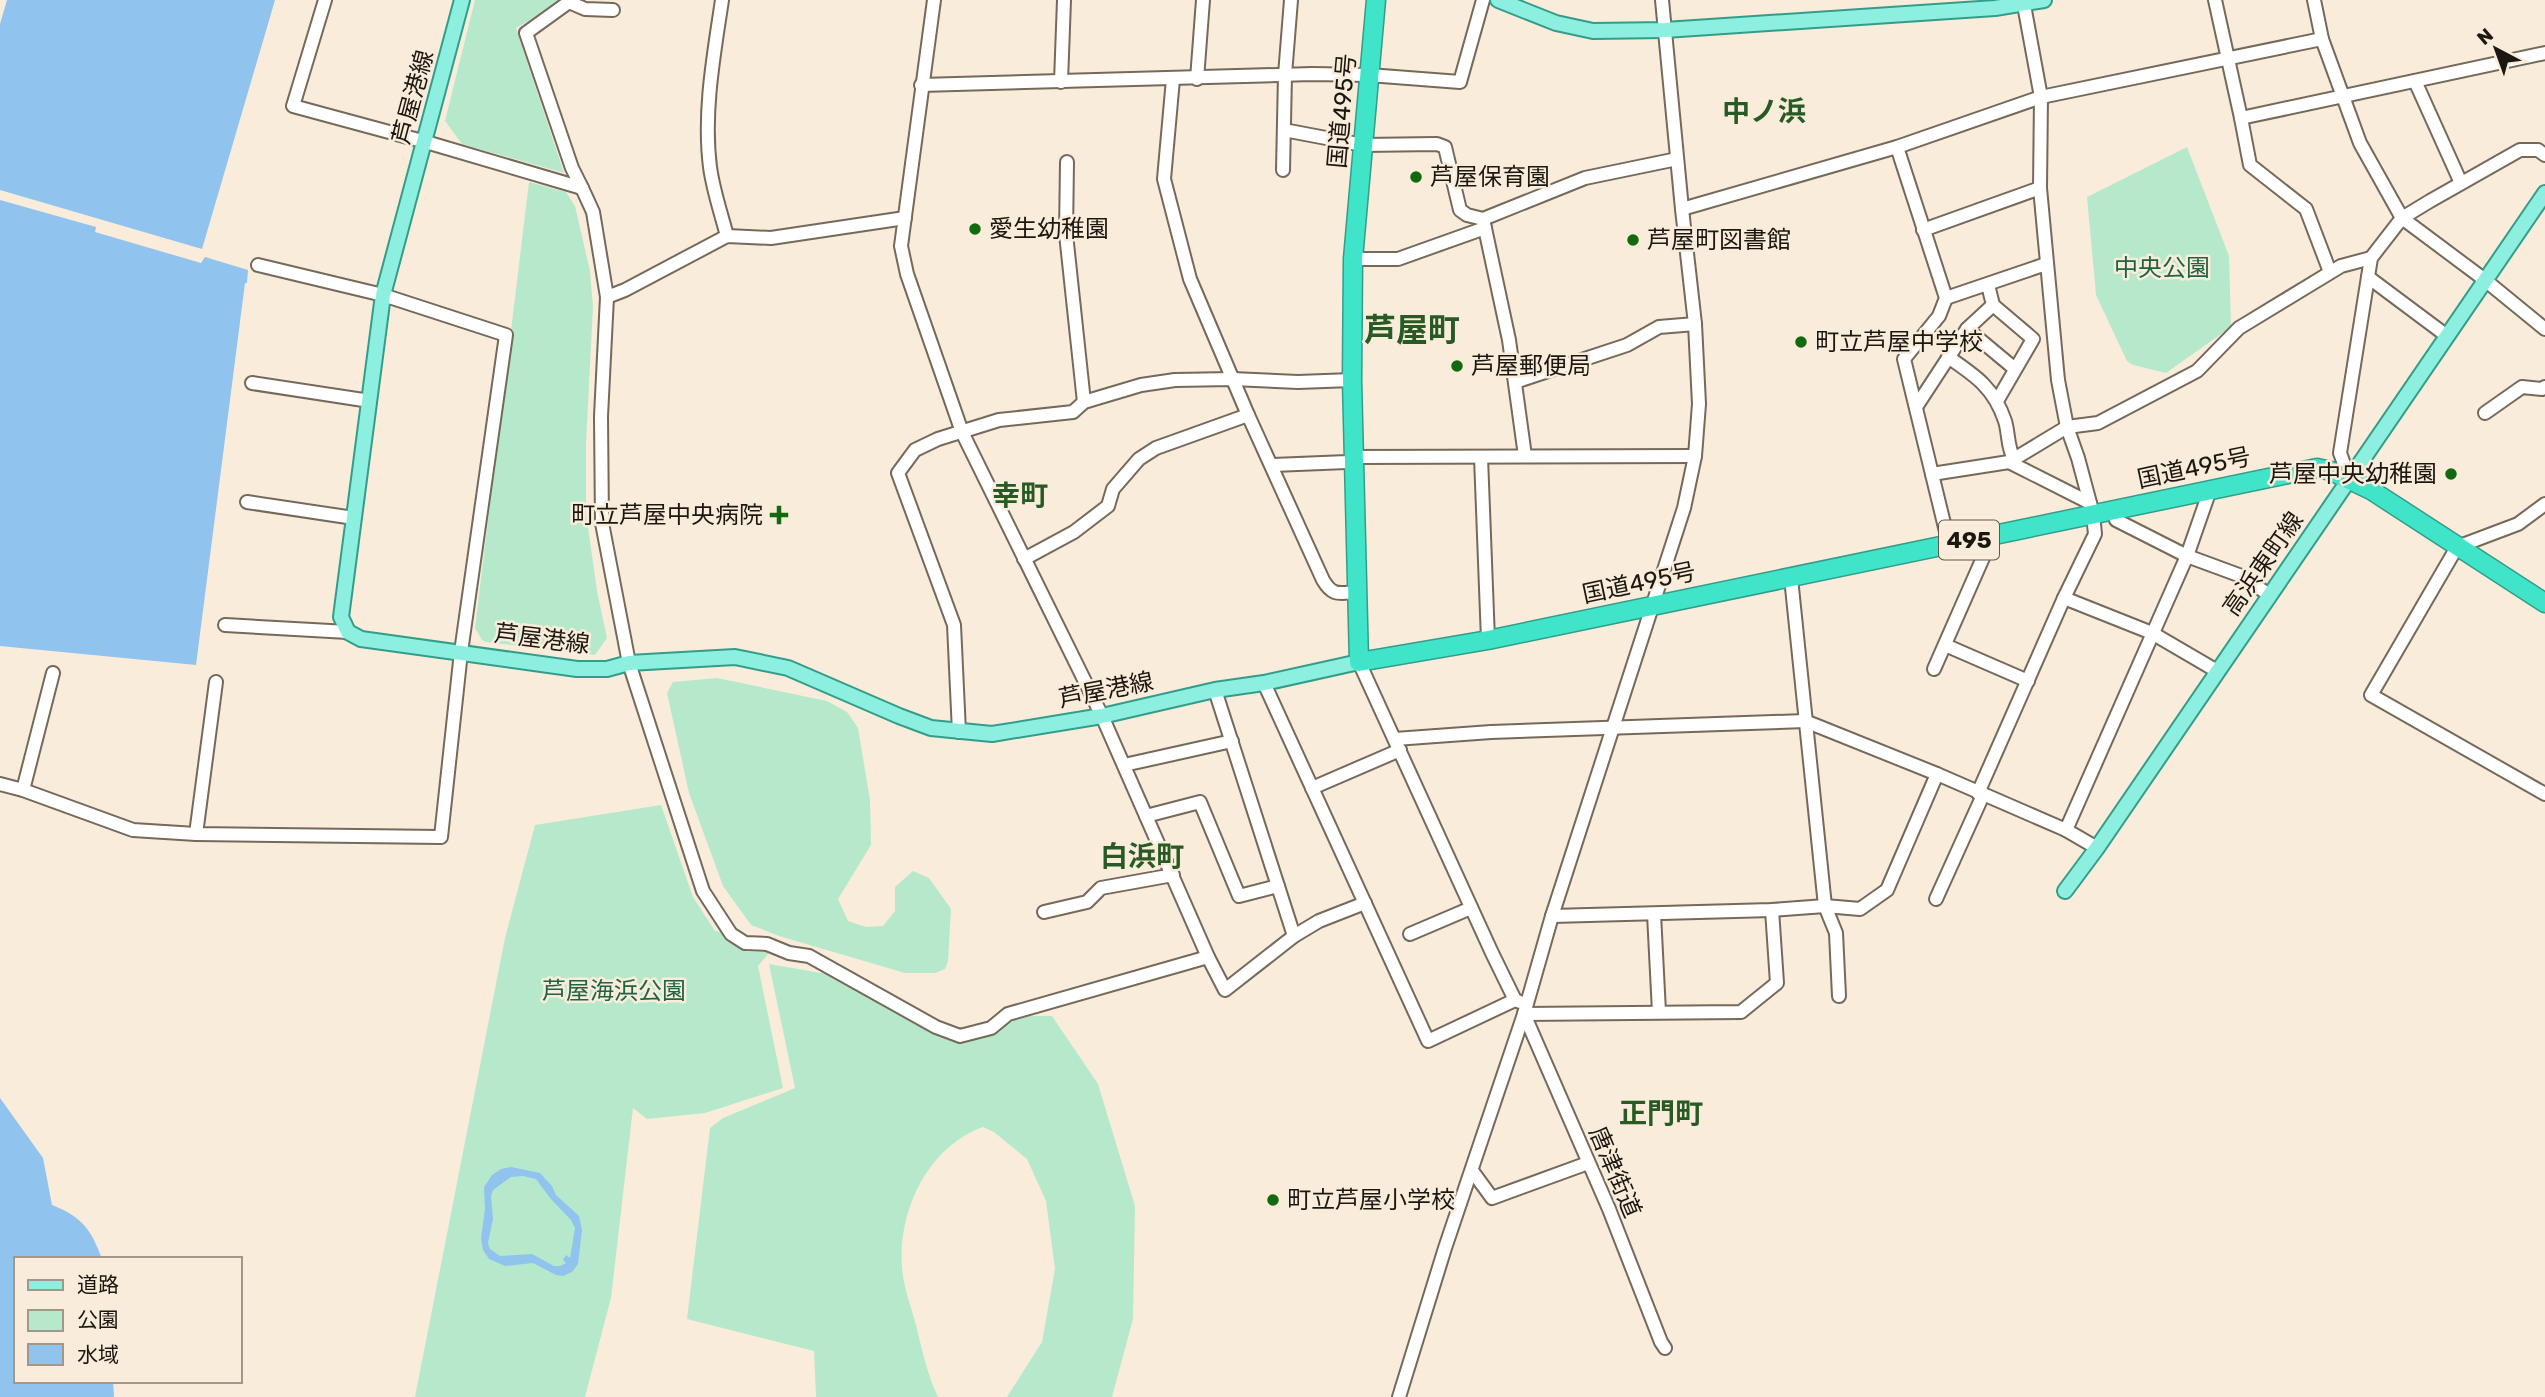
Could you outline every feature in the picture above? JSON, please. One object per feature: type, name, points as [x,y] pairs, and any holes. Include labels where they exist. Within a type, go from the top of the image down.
[{"type":"highway","name":"国道495号","points":[[1376,0],[1353,259],[1352,380],[1359,662],[1488,640],[1653,604],[1791,578],[1993,535],[2091,509],[2115,509],[2317,468],[2331,471],[2371,490],[2545,603]]},
{"type":"main road","name":"芦屋港線","points":[[462,0],[383,295],[341,618],[348,632],[361,639],[577,668],[607,669],[629,663],[735,657],[788,668],[931,728],[959,733],[992,734],[1101,716],[1359,662]]},
{"type":"main road","points":[[1498,0],[1556,23],[1593,31],[1665,30],[2024,5],[2045,0]]},
{"type":"main road","name":"高浜東町線","points":[[2064,891],[2097,848],[2545,193]]},
{"type":"street","points":[[325,0],[293,106],[582,188]]},
{"type":"street","points":[[722,0],[713,59],[707,138],[710,170],[727,236]]},
{"type":"street","points":[[934,0],[901,246],[907,274],[962,432],[1124,765],[1208,957],[1225,990],[1294,936],[1319,921],[1365,903]]},
{"type":"street","points":[[1061,82],[1064,0]]},
{"type":"street","points":[[1197,79],[1203,0]]},
{"type":"street","points":[[1283,170],[1285,75],[1291,0]]},
{"type":"street","points":[[921,85],[1285,75],[1369,75],[1460,82],[1483,0]]},
{"type":"street","points":[[1399,1397],[1684,508],[1695,456],[1699,404],[1695,324],[1662,0]]},
{"type":"street","points":[[2215,0],[2250,165],[2306,209],[2330,272]]},
{"type":"street","points":[[2314,0],[2322,39],[2360,143],[2402,218],[2543,324]]},
{"type":"street","points":[[613,10],[584,9],[569,1],[526,33],[593,212],[607,297],[601,415],[602,523],[629,663],[704,891],[731,934],[745,943],[767,944],[789,953],[809,956],[936,1027],[960,1036],[991,1028],[1008,1014],[1208,957]]},
{"type":"street","points":[[1936,899],[2064,598],[2095,534],[2091,509],[2067,428],[2058,380],[2040,188],[2041,97],[2024,5]]},
{"type":"street","points":[[1682,209],[1897,147],[2041,97],[2322,39]]},
{"type":"street","points":[[2241,118],[2545,53]]},
{"type":"street","points":[[1173,79],[1164,178],[1190,278],[1248,415],[1329,590],[1336,593],[1357,592]]},
{"type":"street","points":[[2415,81],[2461,183]]},
{"type":"street","points":[[1284,130],[1363,145],[1437,144],[1445,147],[1460,210],[1484,223]]},
{"type":"street","points":[[1897,147],[1945,298],[1939,316],[1904,359],[1949,544]]},
{"type":"street","points":[[2350,480],[2340,453],[2371,258],[2402,218],[2461,183],[2520,149],[2538,150],[2545,155]]},
{"type":"street","points":[[1353,259],[1398,258],[1586,178],[1677,159]]},
{"type":"street","points":[[1067,162],[1066,234],[1084,402]]},
{"type":"street","points":[[1923,230],[2040,188]]},
{"type":"street","points":[[607,297],[727,236],[771,238],[905,218]]},
{"type":"street","points":[[1484,223],[1509,340],[1525,456]]},
{"type":"street","points":[[1932,474],[2011,460],[2067,428],[2098,423],[2197,371],[2239,327],[2341,265],[2371,258]]},
{"type":"street","points":[[1945,298],[2046,264]]},
{"type":"street","points":[[0,784],[132,830],[196,834],[441,837],[461,652],[506,335],[383,295],[258,265]]},
{"type":"street","points":[[2368,277],[2447,336]]},
{"type":"street","points":[[1987,285],[1993,305],[2032,339],[1997,401]]},
{"type":"street","points":[[1916,407],[1968,329],[1993,305]]},
{"type":"street","points":[[1515,382],[1627,345],[1659,327],[1695,324]]},
{"type":"street","points":[[1968,329],[2015,369]]},
{"type":"street","points":[[1948,358],[1980,379],[1997,401],[2006,424],[2011,460]]},
{"type":"street","points":[[959,733],[954,625],[898,473],[915,450],[938,439],[999,420],[1073,412],[1084,402],[1141,385],[1175,380],[1352,380]]},
{"type":"street","points":[[252,383],[370,401]]},
{"type":"street","points":[[2485,413],[2522,387],[2545,387]]},
{"type":"street","points":[[1024,559],[1074,532],[1108,506],[1113,489],[1139,459],[1156,448],[1248,415]]},
{"type":"street","points":[[1273,465],[1347,462],[1354,457],[1695,456]]},
{"type":"street","points":[[1480,457],[1488,640]]},
{"type":"street","points":[[2011,460],[2091,509]]},
{"type":"street","points":[[2066,830],[2187,556],[2210,490]]},
{"type":"street","points":[[247,502],[354,517]]},
{"type":"street","points":[[2545,504],[2518,524],[2457,547],[2371,695],[2545,794]]},
{"type":"street","points":[[2115,509],[2116,520],[2187,556],[2244,577],[2269,595]]},
{"type":"street","points":[[1934,668],[1993,535]]},
{"type":"street","points":[[1791,578],[1825,906],[1836,933],[1839,996]]},
{"type":"street","points":[[2064,598],[2152,633],[2217,671]]},
{"type":"street","points":[[225,625],[348,632]]},
{"type":"street","points":[[1945,645],[2028,681]]},
{"type":"street","name":"唐津街道","points":[[1359,662],[1471,908],[1522,1007],[1665,1348]]},
{"type":"street","points":[[23,790],[53,673]]},
{"type":"street","points":[[196,834],[216,682]]},
{"type":"street","points":[[1264,683],[1428,1041],[1522,1007],[1741,1012],[1777,984],[1772,910]]},
{"type":"street","points":[[1215,690],[1294,936]]},
{"type":"street","points":[[1312,788],[1397,745],[1491,732],[1805,721],[2066,830],[2097,848]]},
{"type":"street","points":[[1124,765],[1232,741]]},
{"type":"street","points":[[1552,916],[1825,906],[1860,909],[1887,890],[1937,774]]},
{"type":"street","points":[[1146,816],[1200,802],[1239,897],[1278,886]]},
{"type":"street","points":[[1044,912],[1087,902],[1101,888],[1173,875]]},
{"type":"street","points":[[1410,934],[1471,908]]},
{"type":"street","points":[[1654,914],[1659,1012]]},
{"type":"street","points":[[1473,1172],[1492,1198],[1588,1163]]},
{"type":"green space","points":[[475,0],[566,0],[516,28],[564,173],[462,144],[445,121]]},
{"type":"green space","name":"中央公園","points":[[2187,147],[2229,256],[2231,327],[2166,373],[2127,361],[2096,295],[2087,197]]},
{"type":"green space","points":[[529,182],[566,192],[575,206],[590,271],[593,307],[586,443],[586,513],[607,638],[595,655],[486,642],[475,628]]},
{"type":"green space","points":[[717,678],[827,701],[847,712],[858,728],[870,800],[871,845],[838,899],[848,921],[866,927],[883,926],[895,911],[895,887],[913,871],[929,878],[951,909],[948,961],[945,969],[935,973],[905,973],[779,936],[751,925],[723,886],[689,793],[667,693],[673,682]]},
{"type":"green space","name":"芦屋海浜公園","points":[[661,805],[693,897],[715,931],[722,932],[747,952],[770,952],[758,966],[783,1088],[705,1113],[647,1119],[633,1108],[611,1298],[585,1397],[415,1397],[505,938],[535,825]]},
{"type":"green space","points":[[769,964],[839,976],[948,1040],[966,1040],[1014,1016],[1052,1016],[1098,1084],[1135,1206],[1133,1319],[1112,1397],[1007,1397],[1042,1342],[1055,1269],[1046,1201],[1027,1159],[994,1132],[983,1127],[964,1136],[932,1165],[920,1183],[905,1224],[902,1245],[904,1281],[938,1397],[816,1397],[814,1351],[687,1319],[710,1128],[723,1118],[795,1088]]},
{"type":"water","points":[[7,0],[275,0],[202,249],[0,190],[0,24]]},
{"type":"water","points":[[0,200],[96,227],[95,232],[201,263],[205,257],[248,270],[196,665],[0,646]]},
{"type":"water","points":[[0,1098],[43,1158],[52,1205],[71,1214],[84,1225],[101,1257],[14,1257],[14,1383],[113,1383],[114,1397],[0,1397]]},
{"type":"water","points":[[511,1167],[540,1173],[556,1195],[579,1216],[582,1230],[578,1264],[572,1272],[563,1276],[556,1275],[533,1263],[505,1266],[489,1259],[483,1250],[481,1238],[485,1209],[484,1187],[492,1175]],"holes":[[[511,1177],[536,1179],[575,1228],[570,1258],[566,1255],[563,1260],[566,1263],[560,1266],[554,1266],[532,1254],[500,1256],[490,1249],[488,1243],[493,1219],[493,1190]]]},
{"type":"place","name":"芦屋保育園","points":[[1416,177]]},
{"type":"place","name":"愛生幼稚園","points":[[975,229]]},
{"type":"place","name":"芦屋町図書館","points":[[1633,240]]},
{"type":"place","name":"町立芦屋中学校","points":[[1801,342]]},
{"type":"place","name":"芦屋郵便局","points":[[1457,366]]},
{"type":"place","name":"芦屋中央幼稚園","points":[[2451,474]]},
{"type":"place","name":"町立芦屋中央病院","points":[[779,515]]},
{"type":"place","name":"町立芦屋小学校","points":[[1273,1200]]},
{"type":"district","name":"中ノ浜","points":[[1764,111]]},
{"type":"district","name":"芦屋町","points":[[1412,330]]},
{"type":"district","name":"幸町","points":[[1020,495]]},
{"type":"district","name":"白浜町","points":[[1142,856]]},
{"type":"district","name":"正門町","points":[[1661,1113]]}]
